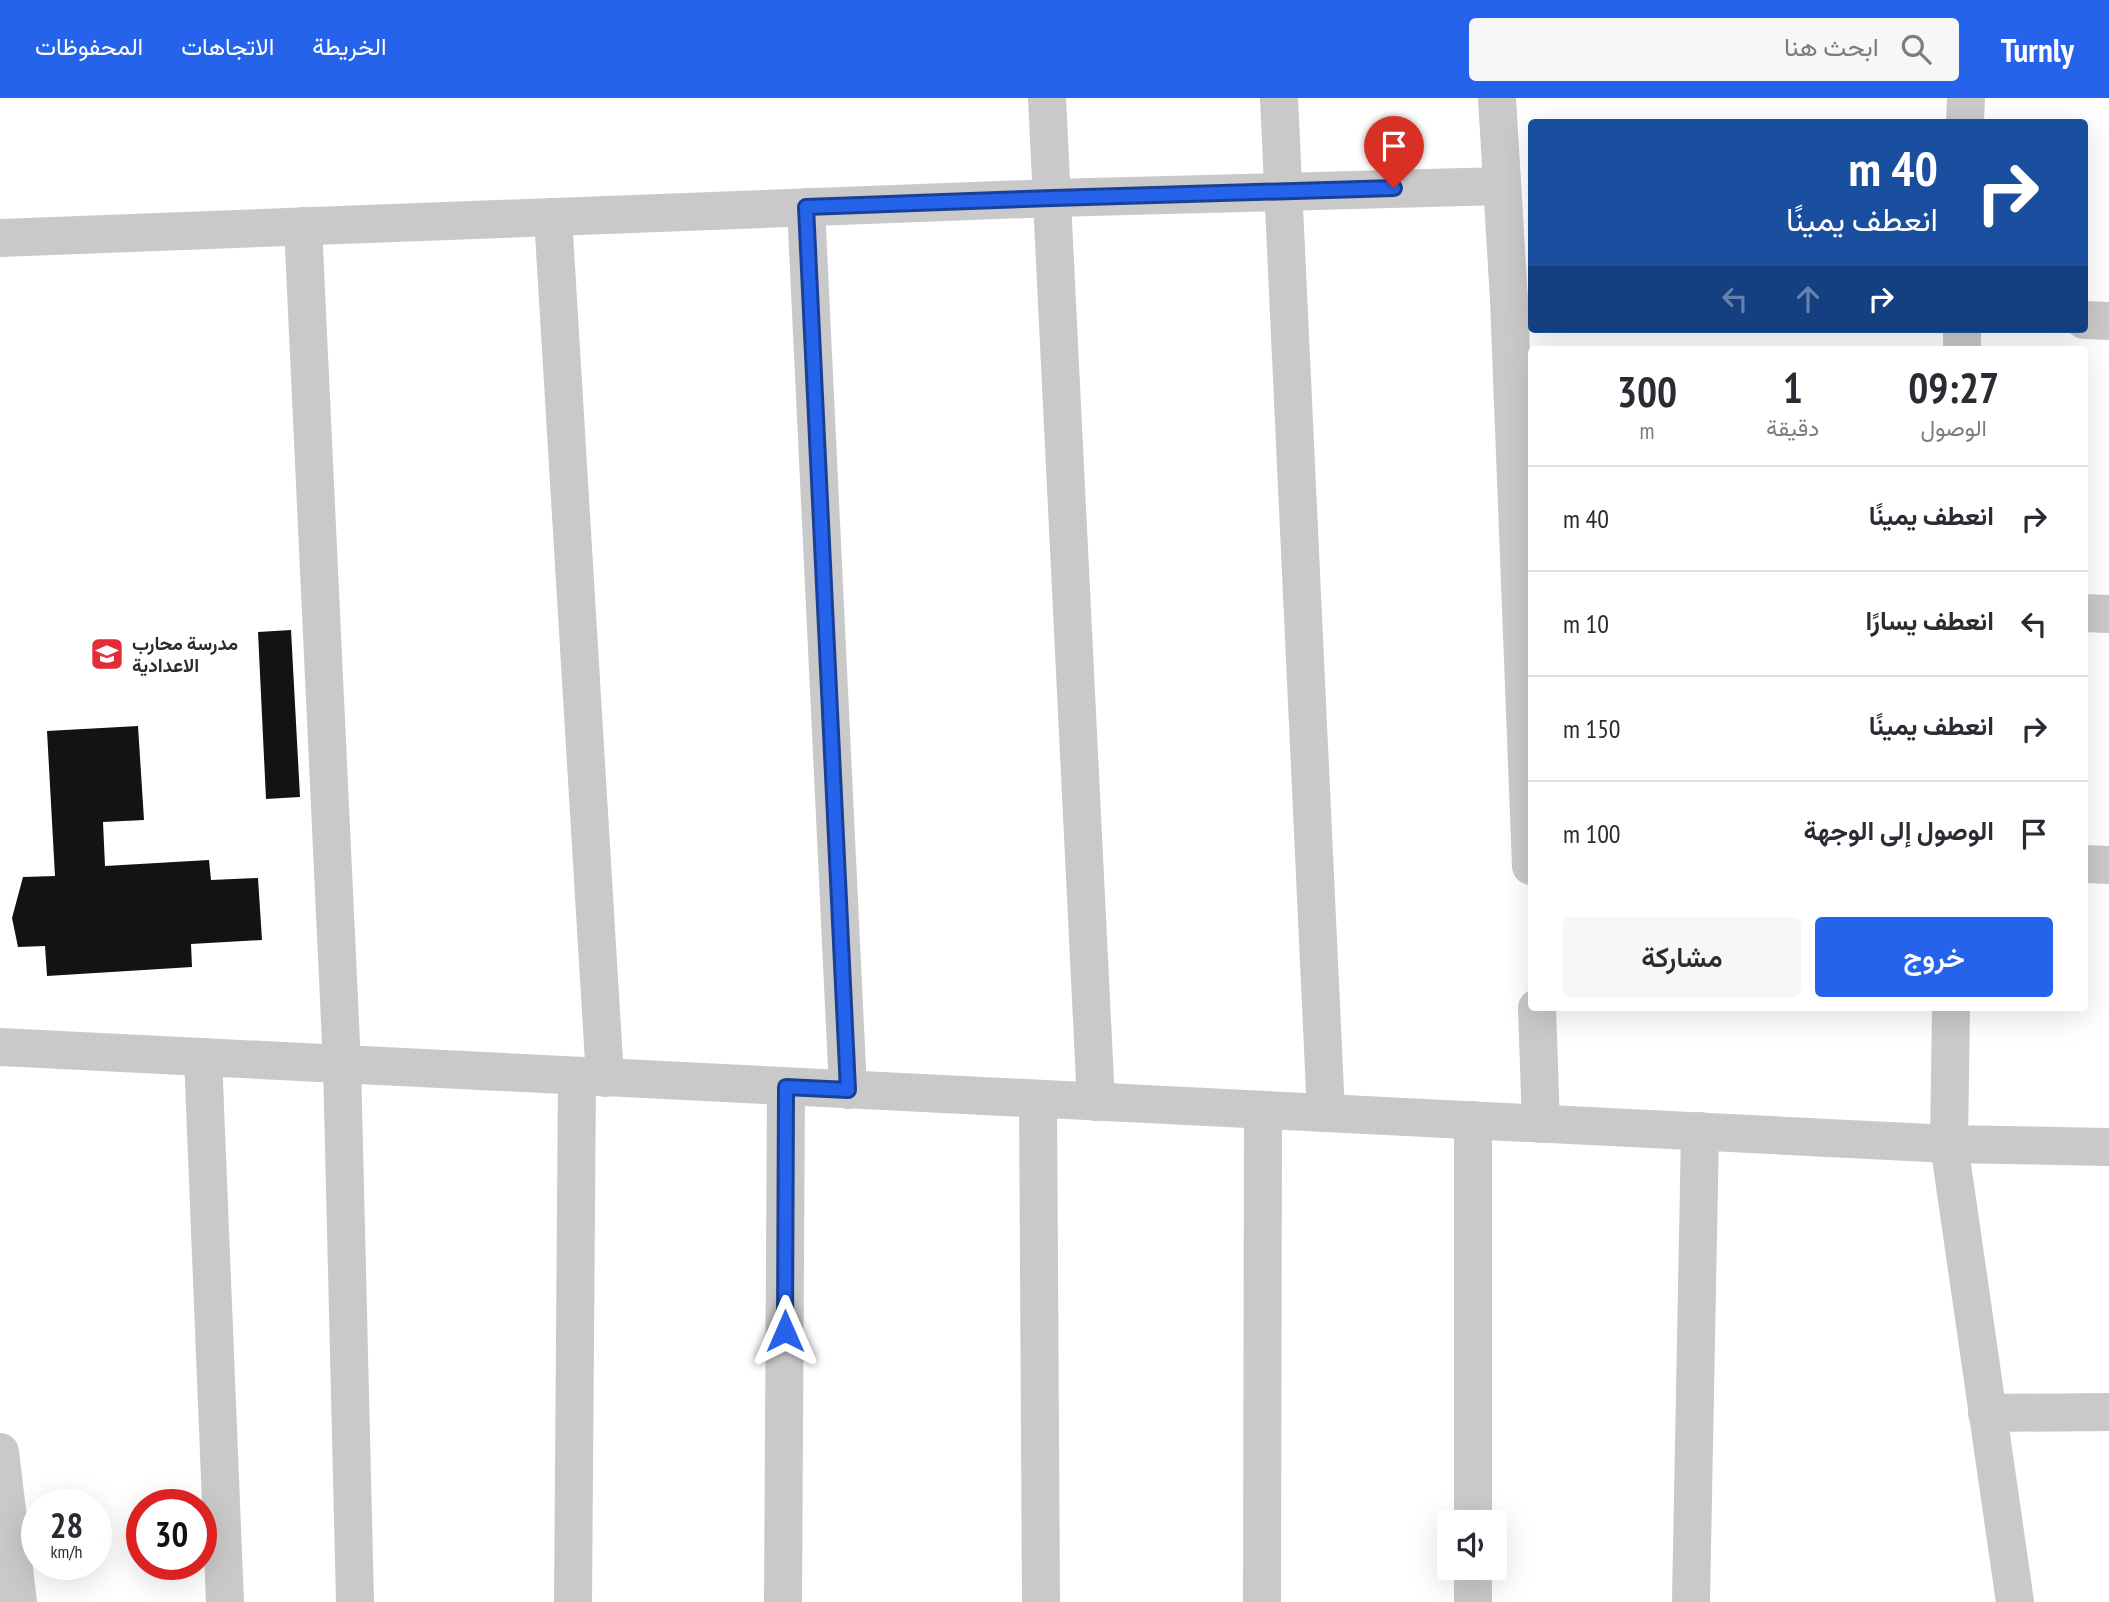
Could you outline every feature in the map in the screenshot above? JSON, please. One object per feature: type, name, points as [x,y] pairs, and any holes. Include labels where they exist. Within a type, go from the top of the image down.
[{"type":"street","points":[[1047,98],[1096,1102]]},
{"type":"street","points":[[1279,98],[1326,1113]]},
{"type":"street","points":[[1497,98],[1502,186],[1520,301],[1528,701]]},
{"type":"street","points":[[1965,119],[1966,98]]},
{"type":"street","points":[[0,238],[1053,198],[1502,186]]},
{"type":"street","points":[[806,207],[848,1090]]},
{"type":"street","points":[[553,217],[591,1077],[573,1602]]},
{"type":"street","points":[[303,226],[342,1064],[355,1602]]},
{"type":"street","points":[[2088,320],[2109,321]]},
{"type":"street","points":[[2088,613],[2109,614]]},
{"type":"street","points":[[2088,864],[2109,865]]},
{"type":"street","points":[[1537,1011],[1541,1124]]},
{"type":"street","points":[[1951,1011],[1949,1144],[2015,1602]]},
{"type":"street","points":[[0,1047],[1949,1144],[2109,1147]]},
{"type":"street","points":[[203,1057],[225,1602]]},
{"type":"street","points":[[783,1602],[786,1087]]},
{"type":"street","points":[[1038,1099],[1041,1602]]},
{"type":"street","points":[[1262,1602],[1263,1110]]},
{"type":"street","points":[[1473,1120],[1473,1510]]},
{"type":"street","points":[[1690,1602],[1700,1131]]},
{"type":"street","points":[[1987,1413],[2109,1412]]},
{"type":"street","points":[[0,1451],[18,1602]]},
{"type":"street","points":[[1473,1580],[1473,1602]]},
{"type":"building","points":[[291,630],[300,797],[266,799],[258,632]]},
{"type":"building","points":[[138,726],[144,820],[103,822],[105,866],[209,860],[211,880],[258,878],[262,940],[191,944],[192,967],[47,976],[45,946],[18,947],[12,918],[23,877],[55,876],[47,731]]},
{"type":"place","name":"مدرسة محارب الاعدادية","points":[[107,654]]},
{"type":"route","points":[[785,1331],[786,1087],[848,1090],[806,207],[1394,188]]}]
